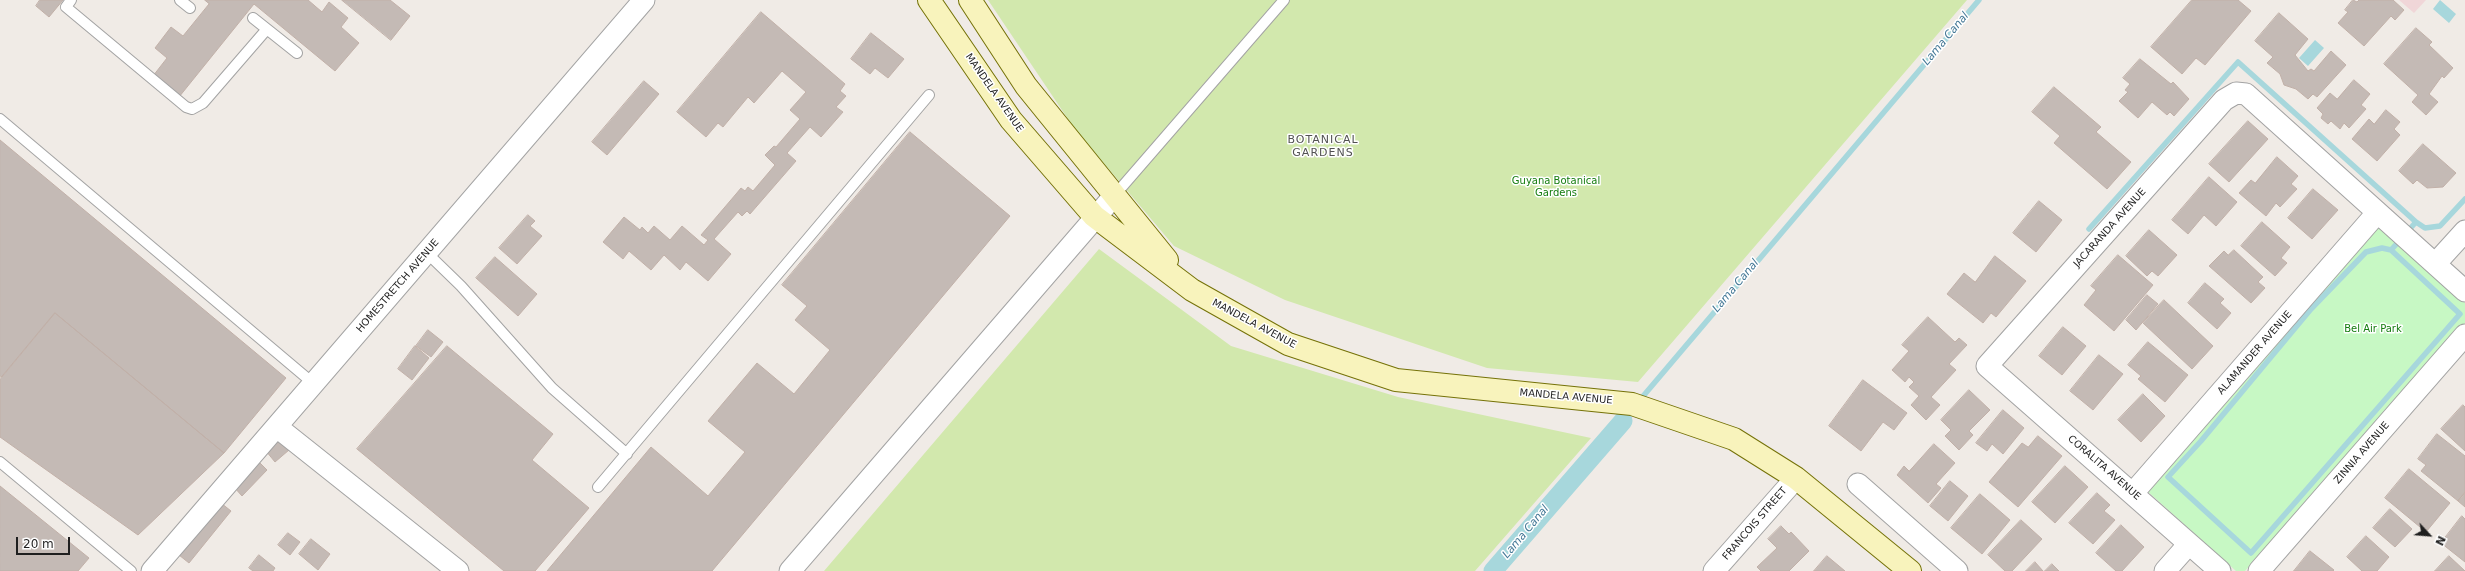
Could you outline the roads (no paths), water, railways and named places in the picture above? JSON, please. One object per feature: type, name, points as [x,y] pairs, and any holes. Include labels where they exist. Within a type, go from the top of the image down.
[{"type":"main road","name":"MANDELA AVENUE","points":[[929,0],[1011,120],[1094,216],[1192,290],[1288,344],[1396,380],[1599,399],[1640,406],[1672,416],[1744,443],[1796,478],[1910,571]]},
{"type":"main road","name":"MANDELA AVENUE","points":[[970,0],[1026,86],[1192,290]]},
{"type":"street","name":"HOMESTRETCH AVENUE","points":[[152,571],[644,0]]},
{"type":"street","name":"JACARANDA AVENUE","points":[[1987,366],[2224,100],[2236,93],[2246,94],[2377,213]]},
{"type":"street","points":[[790,571],[1094,216],[1114,196]]},
{"type":"street","points":[[2377,213],[2431,258],[2465,291]]},
{"type":"street","name":"ALAMANDER AVENUE","points":[[2133,493],[2377,213]]},
{"type":"street","points":[[2431,258],[2465,231]]},
{"type":"street","name":"ZINNIA AVENUE","points":[[2259,571],[2465,335]]},
{"type":"street","name":"CORALITA AVENUE","points":[[1987,366],[2133,493],[2188,545],[2220,571]]},
{"type":"street","points":[[277,427],[458,571]]},
{"type":"street","name":"FRANCOIS STREET","points":[[1714,571],[1796,478]]},
{"type":"street","points":[[1858,484],[1957,571]]},
{"type":"street","points":[[2165,571],[2188,545]]},
{"type":"lane","points":[[71,0],[66,7],[186,107],[192,109],[203,103],[267,29]]},
{"type":"lane","points":[[180,0],[190,8]]},
{"type":"lane","points":[[1114,196],[1284,0]]},
{"type":"lane","points":[[252,18],[297,53]]},
{"type":"lane","points":[[598,487],[929,95]]},
{"type":"lane","points":[[0,119],[314,384]]},
{"type":"lane","points":[[427,252],[461,286],[552,388],[627,454]]},
{"type":"lane","points":[[0,462],[131,571]]},
{"type":"water","points":[[2440,0],[2456,14],[2449,23],[2433,9]]},
{"type":"water","points":[[2315,40],[2324,48],[2308,66],[2299,58]]},
{"type":"waterway","name":"Lama Canal","points":[[1639,401],[1979,0]]},
{"type":"waterway","points":[[2089,229],[2238,62],[2416,222]]},
{"type":"waterway","points":[[2407,232],[2416,222],[2425,228],[2440,226],[2465,199]]},
{"type":"waterway","points":[[2391,250],[2382,248],[2366,252],[2311,309],[2201,441],[2168,477],[2251,553],[2460,314],[2391,250],[2401,239]]},
{"type":"waterway","name":"Lama Canal","points":[[1623,421],[1632,410]]},
{"type":"waterway","name":"Lama Canal","points":[[1493,571],[1623,421]]},
{"type":"district","name":"BOTANICAL GARDENS","points":[[1323,146]]},
{"type":"park label","name":"Guyana Botanical Gardens","points":[[1556,186]]},
{"type":"park label","name":"Bel Air Park","points":[[2373,329]]}]
